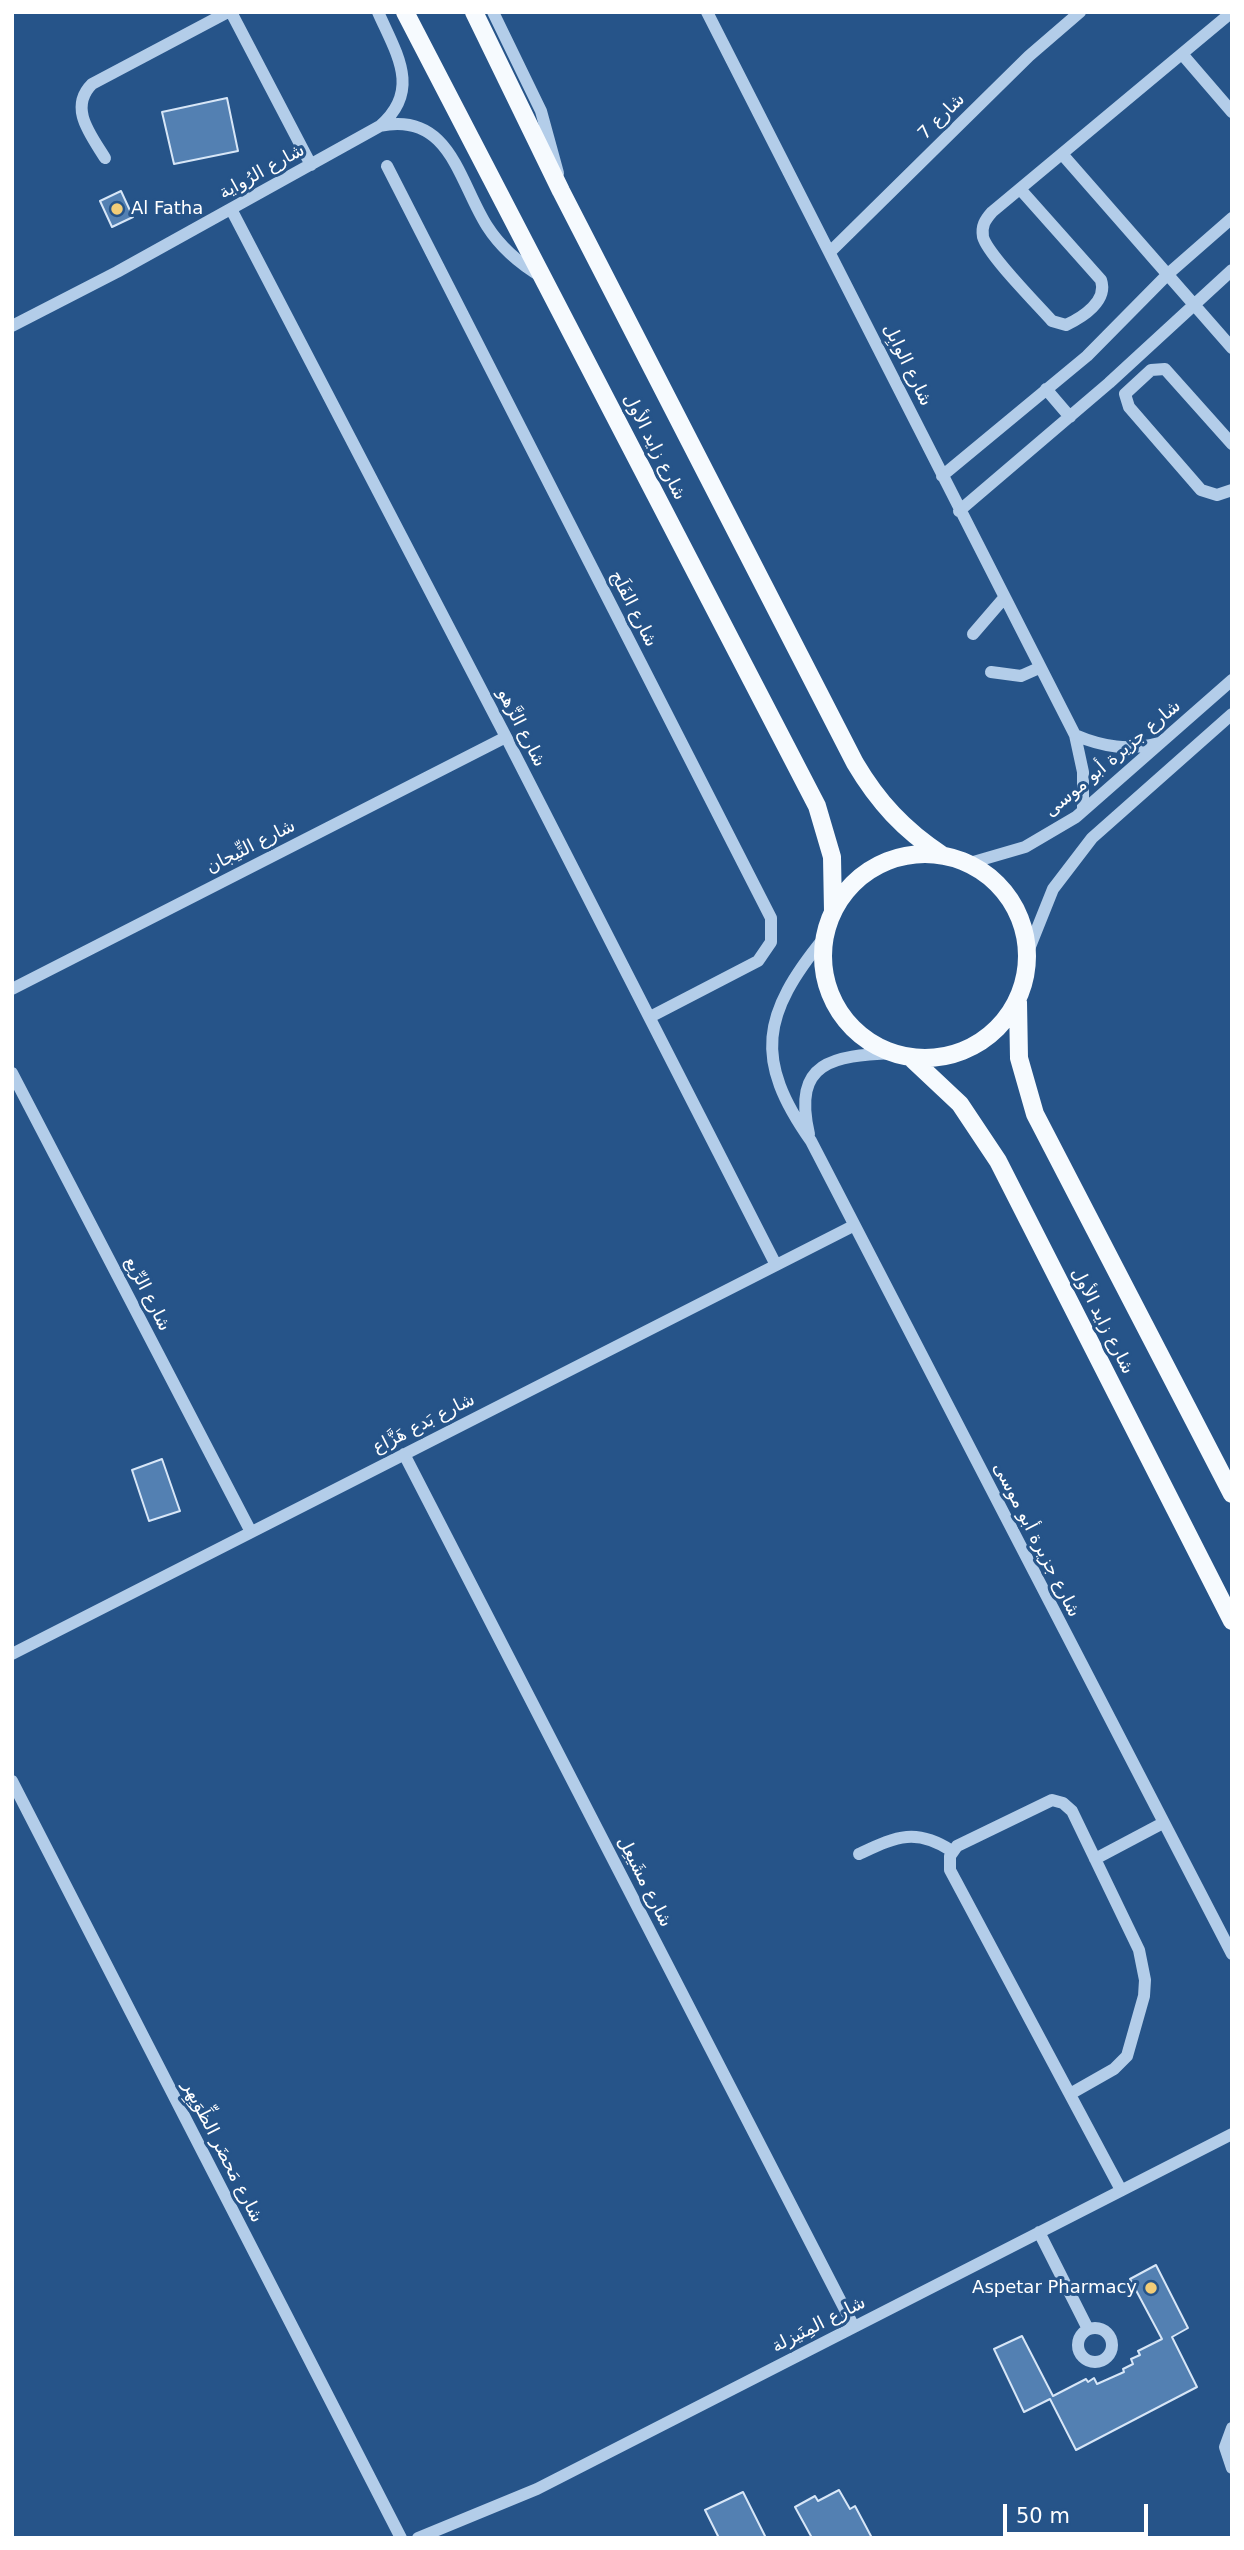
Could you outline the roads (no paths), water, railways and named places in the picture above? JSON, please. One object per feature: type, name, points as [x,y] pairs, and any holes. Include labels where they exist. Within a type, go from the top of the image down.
[{"type":"main road","name":"شارع زايد الأول","points":[[405,12],[817,806],[832,858],[833,911]]},
{"type":"main road","name":"شارع زايد الأول","points":[[474,12],[561,191],[855,763],[891,816],[915,837],[942,855]]},
{"type":"main road","points":[[914,855],[942,855],[970,863],[992,878],[1010,898],[1019,914],[1029,949],[1018,1001],[1008,1017],[981,1042],[947,1056],[902,1055],[864,1039],[841,1016],[827,986],[824,938],[833,911],[855,881],[887,861],[914,855]]},
{"type":"main road","name":"شارع زايد الأول","points":[[1018,1001],[1019,1058],[1035,1114],[1232,1494]]},
{"type":"main road","name":"شارع زايد الأول","points":[[902,1055],[960,1104],[998,1161],[1232,1621]]},
{"type":"street","points":[[105,158],[82,117],[80,108],[85,90],[230,12],[311,165]]},
{"type":"street","name":"شارع الرُواية","points":[[12,326],[380,126],[400,101],[404,80],[399,59],[378,12]]},
{"type":"street","points":[[493,12],[541,111],[552,146],[561,191]]},
{"type":"street","name":"شارع الوابِل","points":[[707,12],[1075,735],[1083,772],[1083,810]]},
{"type":"street","name":"شارع 7","points":[[831,251],[1029,55],[1080,12]]},
{"type":"street","points":[[1020,189],[1101,280],[1104,288],[1102,297],[1090,309],[1066,325],[1052,321],[987,245],[983,236],[984,220],[1020,189],[1232,12]]},
{"type":"street","points":[[1182,54],[1232,112]]},
{"type":"street","points":[[380,126],[411,125],[439,140],[451,156],[480,214],[497,239],[517,260],[542,277]]},
{"type":"street","points":[[1062,154],[1232,348]]},
{"type":"street","name":"شارع الفَلَج","points":[[387,166],[771,918],[771,942],[758,961],[650,1017]]},
{"type":"street","name":"شارع الزَّهو","points":[[231,209],[506,737],[776,1265]]},
{"type":"street","points":[[942,476],[1087,356],[1168,274],[1232,218]]},
{"type":"street","points":[[959,511],[1070,417],[1192,303],[1232,270]]},
{"type":"street","points":[[1232,444],[1164,369],[1158,368],[1143,375],[1125,394],[1129,407],[1201,490],[1217,495],[1232,491]]},
{"type":"street","points":[[1046,389],[1070,417]]},
{"type":"street","points":[[973,634],[1004,598]]},
{"type":"street","points":[[991,672],[1021,676],[1039,668]]},
{"type":"street","name":"شارع جزيرة أبو موسى","points":[[970,863],[1025,847],[1083,810],[1232,680]]},
{"type":"street","points":[[1029,949],[1054,890],[1091,838],[1232,714]]},
{"type":"street","points":[[1075,735],[1100,744],[1126,748],[1162,743]]},
{"type":"street","name":"شارع التِّيجان","points":[[12,989],[506,737]]},
{"type":"street","name":"شارع جزيرة أبو موسى","points":[[824,938],[785,989],[776,1014],[772,1062],[779,1088],[811,1141],[1232,1955]]},
{"type":"street","name":"شارع جزيرة أبو موسى","points":[[811,1141],[804,1096],[809,1080],[818,1069],[858,1055],[902,1055]]},
{"type":"street","name":"شارع الرِّيع","points":[[12,1073],[251,1532]]},
{"type":"street","name":"شارع بَدع هَزَّاع","points":[[12,1654],[853,1226]]},
{"type":"street","name":"شارع مشَيعِل","points":[[404,1454],[854,2327]]},
{"type":"street","name":"شارع مَحضَر الظِّوَيِهِر","points":[[12,1781],[401,2538]]},
{"type":"street","points":[[952,1851],[1052,1800],[1063,1803],[1072,1811],[1139,1950],[1143,1964],[1144,1996],[1127,2056],[1114,2069],[1070,2094]]},
{"type":"street","points":[[1095,1859],[1163,1823]]},
{"type":"street","points":[[859,1853],[898,1836],[929,1839],[952,1851]]},
{"type":"street","points":[[952,1851],[950,1870],[1121,2190]]},
{"type":"street","name":"شارع المِنَيزلة","points":[[418,2538],[537,2488],[1232,2134]]},
{"type":"street","points":[[1039,2232],[1088,2329]]},
{"type":"street","points":[[1232,2428],[1225,2447],[1232,2468]]},
{"type":"place","name":"Al Fatha","points":[[117,209]]},
{"type":"place","name":"Aspetar Pharmacy","points":[[1151,2288]]}]
